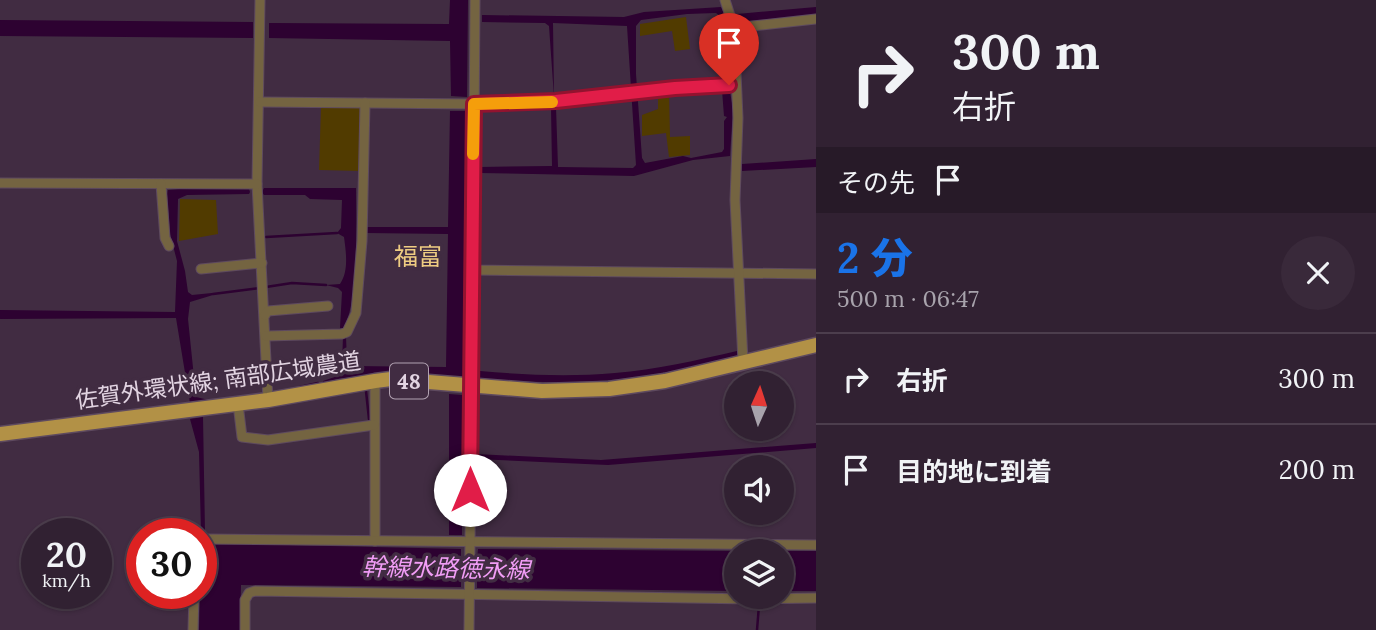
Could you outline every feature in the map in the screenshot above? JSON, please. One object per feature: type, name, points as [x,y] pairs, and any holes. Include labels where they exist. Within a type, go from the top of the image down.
[{"type":"main road","name":"佐賀外環状線; 南部広域農道","points":[[0,434],[268,400],[391,379],[542,391],[609,389],[665,381],[816,345]]},
{"type":"street","points":[[260,0],[257,184],[268,400]]},
{"type":"street","points":[[470,630],[475,0]]},
{"type":"street","points":[[725,0],[734,28],[729,85],[738,118],[734,200],[743,361]]},
{"type":"street","points":[[734,28],[816,19]]},
{"type":"street","points":[[260,102],[474,104],[556,101],[729,85]]},
{"type":"street","points":[[266,336],[342,334],[347,332],[356,313],[362,241],[365,103]]},
{"type":"street","points":[[0,183],[257,184]]},
{"type":"street","points":[[161,184],[165,238],[169,246]]},
{"type":"street","points":[[201,269],[262,263]]},
{"type":"street","points":[[473,270],[816,274]]},
{"type":"street","points":[[265,315],[268,311],[328,306]]},
{"type":"street","points":[[375,381],[375,541]]},
{"type":"street","points":[[238,404],[243,437],[268,440],[374,425]]},
{"type":"street","points":[[217,538],[816,545]]},
{"type":"street","points":[[245,630],[245,600],[249,593],[255,591],[751,600],[816,598]]},
{"type":"street","points":[[193,630],[194,609]]},
{"type":"shaded area","points":[[686,17],[690,49],[675,51],[672,31],[640,36],[640,24]]},
{"type":"shaded area","points":[[669,92],[670,137],[690,136],[690,155],[669,157],[666,133],[642,136],[642,115],[658,109],[658,94]]},
{"type":"shaded area","points":[[321,106],[362,107],[360,171],[319,170]]},
{"type":"shaded area","points":[[180,199],[216,200],[218,234],[179,241]]},
{"type":"water","points":[[450,0],[468,0],[467,97],[451,96],[450,41],[269,38],[269,23],[449,24]]},
{"type":"water","points":[[721,7],[731,51],[731,78],[728,80],[733,109],[730,156],[693,160],[634,176],[480,173],[480,167],[552,166],[551,107],[556,107],[558,167],[633,168],[636,165],[627,26],[553,23],[554,97],[549,26],[545,23],[482,22],[482,15],[624,17],[644,12]],"holes":[[[716,13],[720,16],[721,79],[724,80],[724,116],[727,117],[724,121],[724,149],[722,152],[691,158],[683,156],[645,163],[642,158],[636,74],[636,26],[641,20],[687,14]]]},
{"type":"water","points":[[816,7],[816,15],[738,22],[737,14]]},
{"type":"water","points":[[0,20],[253,22],[253,38],[0,36]]},
{"type":"water","points":[[450,111],[467,111],[463,378],[388,373],[337,379],[338,369],[342,366],[343,336],[346,337],[347,361],[351,366],[446,367],[448,234],[366,233],[366,227],[448,227]]},
{"type":"water","points":[[816,159],[816,167],[742,171],[742,164]]},
{"type":"water","points":[[264,188],[356,188],[354,282],[352,301],[343,328],[340,328],[342,292],[326,285],[340,284],[345,273],[344,237],[337,233],[341,228],[342,200],[310,199],[305,195],[264,195]]},
{"type":"water","points":[[249,189],[250,192],[187,195],[178,199],[177,241],[188,292],[192,295],[213,295],[190,302],[188,319],[196,397],[213,401],[190,403],[176,318],[0,319],[0,310],[175,312],[177,261],[170,234],[167,194],[168,190]]},
{"type":"water","points":[[737,351],[738,356],[626,379],[528,382],[479,379],[480,371],[564,375],[630,372]]},
{"type":"water","points":[[449,394],[462,395],[462,535],[449,535]]},
{"type":"water","points":[[203,417],[205,518],[201,518],[199,452],[190,419]]},
{"type":"water","points":[[816,443],[816,448],[608,465],[476,459],[476,454],[601,460]]},
{"type":"water","name":"幹線水路徳永線","points":[[217,543],[461,549],[461,559],[477,559],[478,549],[724,551],[724,591],[477,588],[477,578],[461,578],[461,587],[241,585],[240,630],[199,630],[199,609],[217,609]]},
{"type":"water","points":[[794,551],[816,551],[816,591],[794,591]]},
{"type":"waterway","points":[[266,237],[337,233]]},
{"type":"waterway","points":[[266,287],[292,283],[326,285]]},
{"type":"waterway","points":[[213,294],[260,288]]},
{"type":"waterway","points":[[324,382],[336,378]]},
{"type":"waterway","points":[[300,387],[318,383]]},
{"type":"waterway","points":[[366,391],[369,419]]},
{"type":"waterway","points":[[757,630],[759,609]]},
{"type":"slow traffic","points":[[473,154],[474,104],[552,102]]},
{"type":"district","name":"福富","points":[[418,256]]},
{"type":"route","points":[[470,490],[474,104],[556,101],[729,85]]}]
